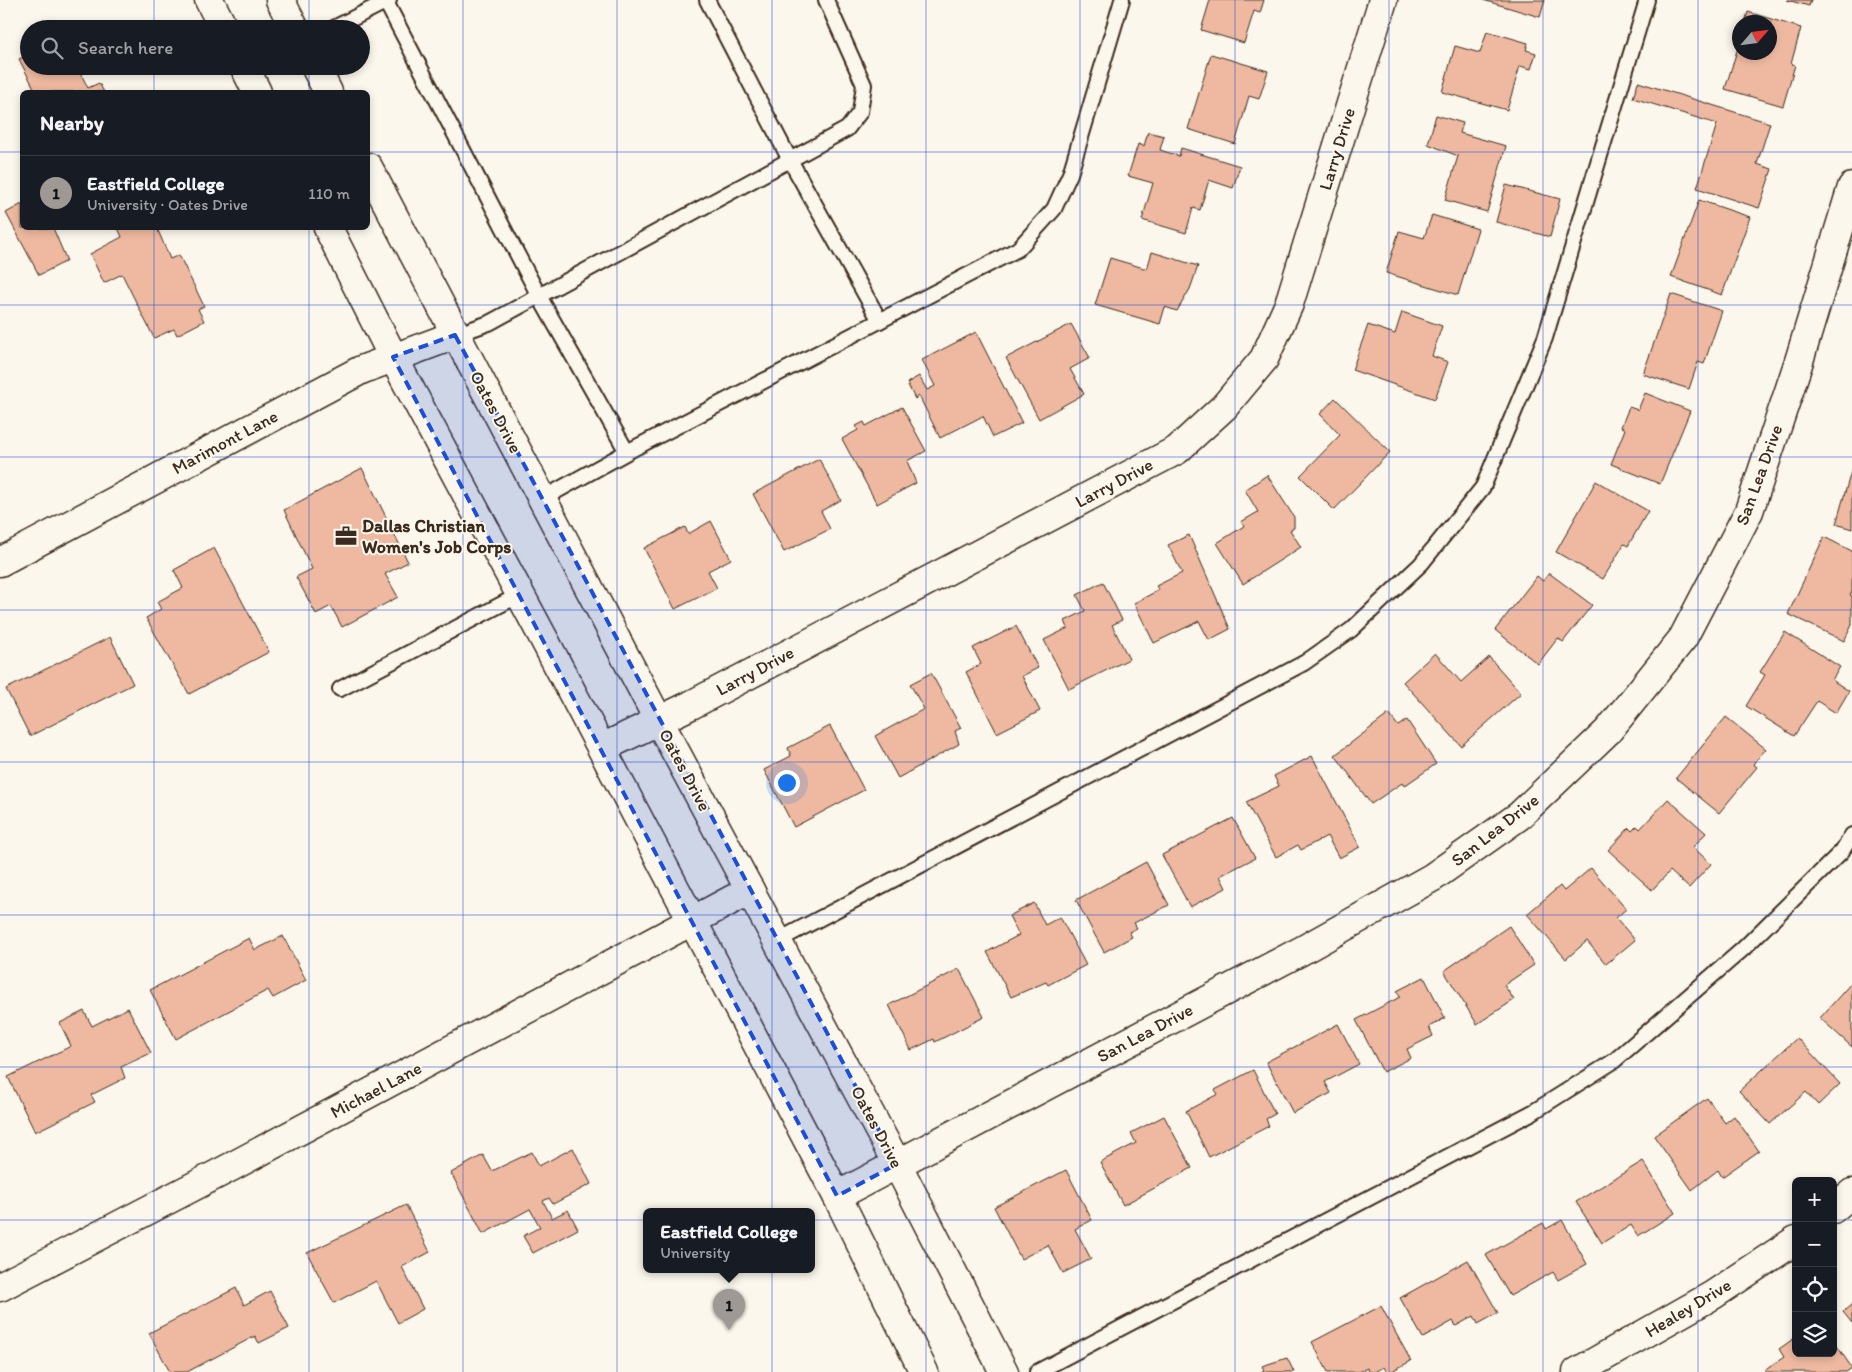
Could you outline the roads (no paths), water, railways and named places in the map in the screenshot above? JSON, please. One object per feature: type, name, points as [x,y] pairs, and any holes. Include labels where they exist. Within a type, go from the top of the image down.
[{"type":"street","points":[[209,0],[219,20]]},
{"type":"street","points":[[280,0],[290,20]]},
{"type":"street","name":"Larry Drive","points":[[602,748],[1177,450],[1224,407],[1264,359],[1288,304],[1383,0]]},
{"type":"street","points":[[248,75],[256,90]]},
{"type":"street","points":[[319,75],[327,90]]},
{"type":"street","name":"Oates Drive","points":[[370,171],[659,720],[897,1164],[1004,1372]]},
{"type":"street","name":"San Lea Drive","points":[[837,1196],[1301,951],[1433,877],[1519,816],[1608,730],[1683,638],[1749,511],[1799,360],[1852,186]]},
{"type":"street","points":[[329,230],[393,357],[521,594],[837,1196],[924,1372]]},
{"type":"street","name":"Marimont Lane","points":[[0,562],[361,370],[455,335]]},
{"type":"street","name":"Michael Lane","points":[[0,1287],[231,1167],[750,890]]},
{"type":"street","points":[[1837,1206],[1852,1193]]},
{"type":"street","name":"Healey Drive","points":[[1577,1372],[1713,1296],[1792,1243]]},
{"type":"lane","points":[[707,0],[790,160],[880,321]]},
{"type":"lane","points":[[455,335],[489,323],[847,129],[860,112],[864,85],[826,0]]},
{"type":"lane","points":[[542,499],[627,452],[1018,249],[1054,209],[1070,174],[1122,0]]},
{"type":"lane","points":[[777,941],[1304,663],[1351,630],[1421,564],[1483,487],[1545,338],[1647,0]]},
{"type":"lane","points":[[350,20],[388,1],[539,296],[627,452]]},
{"type":"lane","points":[[340,689],[521,594]]},
{"type":"lane","points":[[1037,1372],[1533,1112],[1614,1061],[1744,949],[1842,850],[1852,835]]},
{"type":"place","name":"Dallas Christian Women's Job Corps","points":[[346,536]]},
{"type":"place","name":"Eastfield College","points":[[729,1330]]}]
